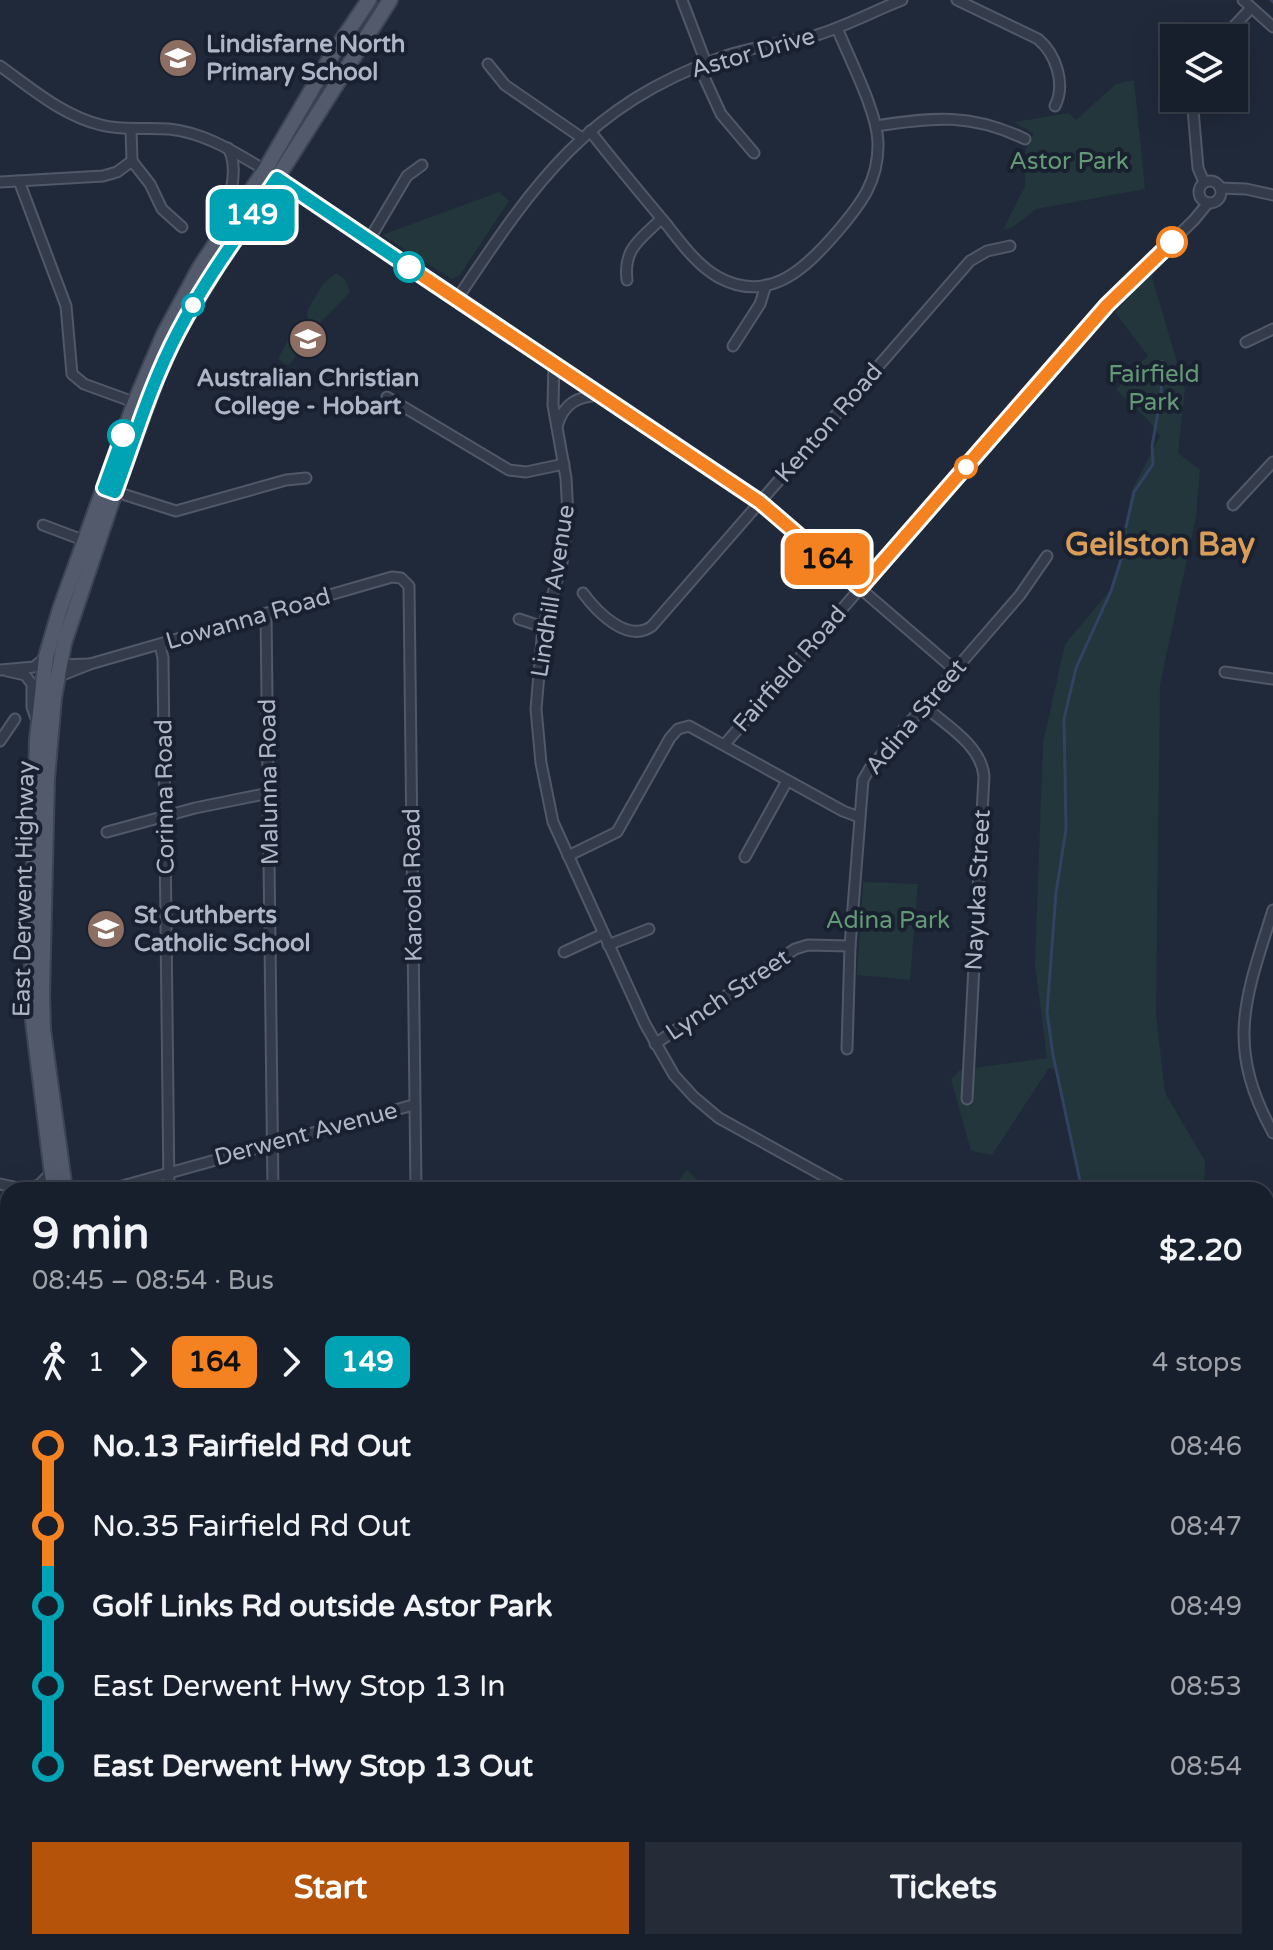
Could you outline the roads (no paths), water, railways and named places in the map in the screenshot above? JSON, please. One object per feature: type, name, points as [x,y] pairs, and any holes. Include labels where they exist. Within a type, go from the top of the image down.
[{"type":"main road","name":"East Derwent Highway","points":[[141,404],[189,312],[271,174],[332,55],[369,0]]},
{"type":"main road","name":"East Derwent Highway","points":[[54,1182],[35,1056],[31,1005],[38,725],[52,667],[90,543],[141,404],[154,355],[181,299],[217,241],[323,103],[390,0]]},
{"type":"main road","name":"East Derwent Highway","points":[[52,667],[42,1006],[64,1182]]},
{"type":"street","points":[[682,0],[721,114],[754,153]]},
{"type":"street","name":"Astor Drive","points":[[457,299],[521,204],[554,165],[586,135],[647,91],[703,65],[749,49],[819,34],[837,28],[883,3],[902,0]]},
{"type":"street","points":[[957,0],[1045,45],[1058,74],[1055,106]]},
{"type":"street","points":[[1243,0],[1273,27]]},
{"type":"street","points":[[1236,24],[1251,8]]},
{"type":"street","points":[[488,64],[505,85],[586,135],[699,263],[720,278],[742,285],[766,285],[786,279],[805,267],[863,202],[874,180],[877,167],[876,126],[837,28]]},
{"type":"street","points":[[0,66],[65,111],[99,125],[177,130],[207,138],[271,174],[760,502],[955,670]]},
{"type":"street","points":[[1193,112],[1198,168],[1204,182]]},
{"type":"street","points":[[876,126],[922,118],[949,118],[998,127],[1025,139]]},
{"type":"street","points":[[131,129],[132,161],[150,184],[162,209],[182,227]]},
{"type":"street","points":[[217,241],[233,174],[232,156],[228,148]]},
{"type":"street","points":[[0,182],[103,176],[117,172],[132,161]]},
{"type":"street","points":[[369,240],[407,176],[422,165]]},
{"type":"street","points":[[19,181],[66,306],[72,374],[84,384],[141,404]]},
{"type":"street","points":[[1214,181],[1220,188],[1219,198],[1208,203],[1201,199],[1198,192],[1204,182],[1214,181]]},
{"type":"street","points":[[1220,188],[1246,189],[1273,195]]},
{"type":"street","name":"Fairfield Road","points":[[725,744],[1107,305],[1208,203]]},
{"type":"street","points":[[627,280],[626,266],[630,252],[661,219]]},
{"type":"street","name":"Kenton Road","points":[[583,593],[598,611],[628,631],[638,633],[647,630],[970,261],[987,251],[1010,246]]},
{"type":"street","points":[[733,346],[760,304],[766,285]]},
{"type":"street","points":[[1246,342],[1273,329]]},
{"type":"street","name":"Lindhill Avenue","points":[[554,363],[553,405],[568,496],[566,541],[543,627],[536,709],[551,812],[568,856],[655,1044],[683,1086],[719,1118],[835,1182]]},
{"type":"street","points":[[556,429],[560,415],[572,403],[587,396],[601,395]]},
{"type":"street","points":[[387,397],[509,470],[526,472],[564,464]]},
{"type":"street","points":[[1233,505],[1273,462]]},
{"type":"street","points":[[110,490],[176,511],[286,480],[306,478]]},
{"type":"street","points":[[43,525],[90,543]]},
{"type":"street","name":"Adina Street","points":[[847,1049],[860,788],[865,775],[1020,595],[1047,556]]},
{"type":"street","name":"Lowanna Road","points":[[52,667],[90,664],[392,577],[404,581]]},
{"type":"street","name":"Karoola Road","points":[[404,581],[409,593],[411,661],[416,1182]]},
{"type":"street","name":"Malunna Road","points":[[266,614],[273,1182]]},
{"type":"street","points":[[519,619],[543,627]]},
{"type":"street","name":"Corinna Road","points":[[160,645],[163,658],[169,1182]]},
{"type":"street","points":[[3,670],[52,667]]},
{"type":"street","points":[[3,670],[25,675],[32,684],[32,707],[38,725]]},
{"type":"street","points":[[1225,672],[1273,679]]},
{"type":"street","name":"Nayuka Street","points":[[924,706],[971,747],[979,758],[984,776],[967,1099]]},
{"type":"street","points":[[0,741],[15,719]]},
{"type":"street","points":[[568,856],[617,832],[670,738],[678,729],[689,726],[859,817]]},
{"type":"street","points":[[745,857],[787,781]]},
{"type":"street","points":[[107,832],[269,793]]},
{"type":"street","points":[[1273,910],[1249,987],[1243,1026],[1244,1054],[1250,1083],[1273,1133]]},
{"type":"street","points":[[608,945],[649,929]]},
{"type":"street","points":[[564,952],[603,934]]},
{"type":"street","name":"Lynch Street","points":[[655,1044],[795,949],[808,945],[850,946]]},
{"type":"street","name":"Derwent Avenue","points":[[135,1182],[413,1105]]},
{"type":"street","points":[[44,1182],[53,1171]]},
{"type":"waterway","points":[[1126,527],[1134,492],[1153,464],[1152,446],[1161,396],[1162,361]]},
{"type":"waterway","points":[[1080,1182],[1047,1012],[1056,893],[1066,829],[1064,719],[1076,668],[1111,591],[1125,547],[1125,531]]},
{"type":"place","name":"Lindisfarne North Primary School","points":[[178,58]]},
{"type":"place","name":"Australian Christian College - Hobart","points":[[308,339]]},
{"type":"place","name":"St Cuthberts Catholic School","points":[[106,929]]},
{"type":"district","name":"Geilston Bay","points":[[1160,545]]},
{"type":"park label","name":"Astor Park","points":[[1069,161]]},
{"type":"park label","name":"Fairfield Park","points":[[1154,388]]},
{"type":"park label","name":"Adina Park","points":[[888,920]]}]
